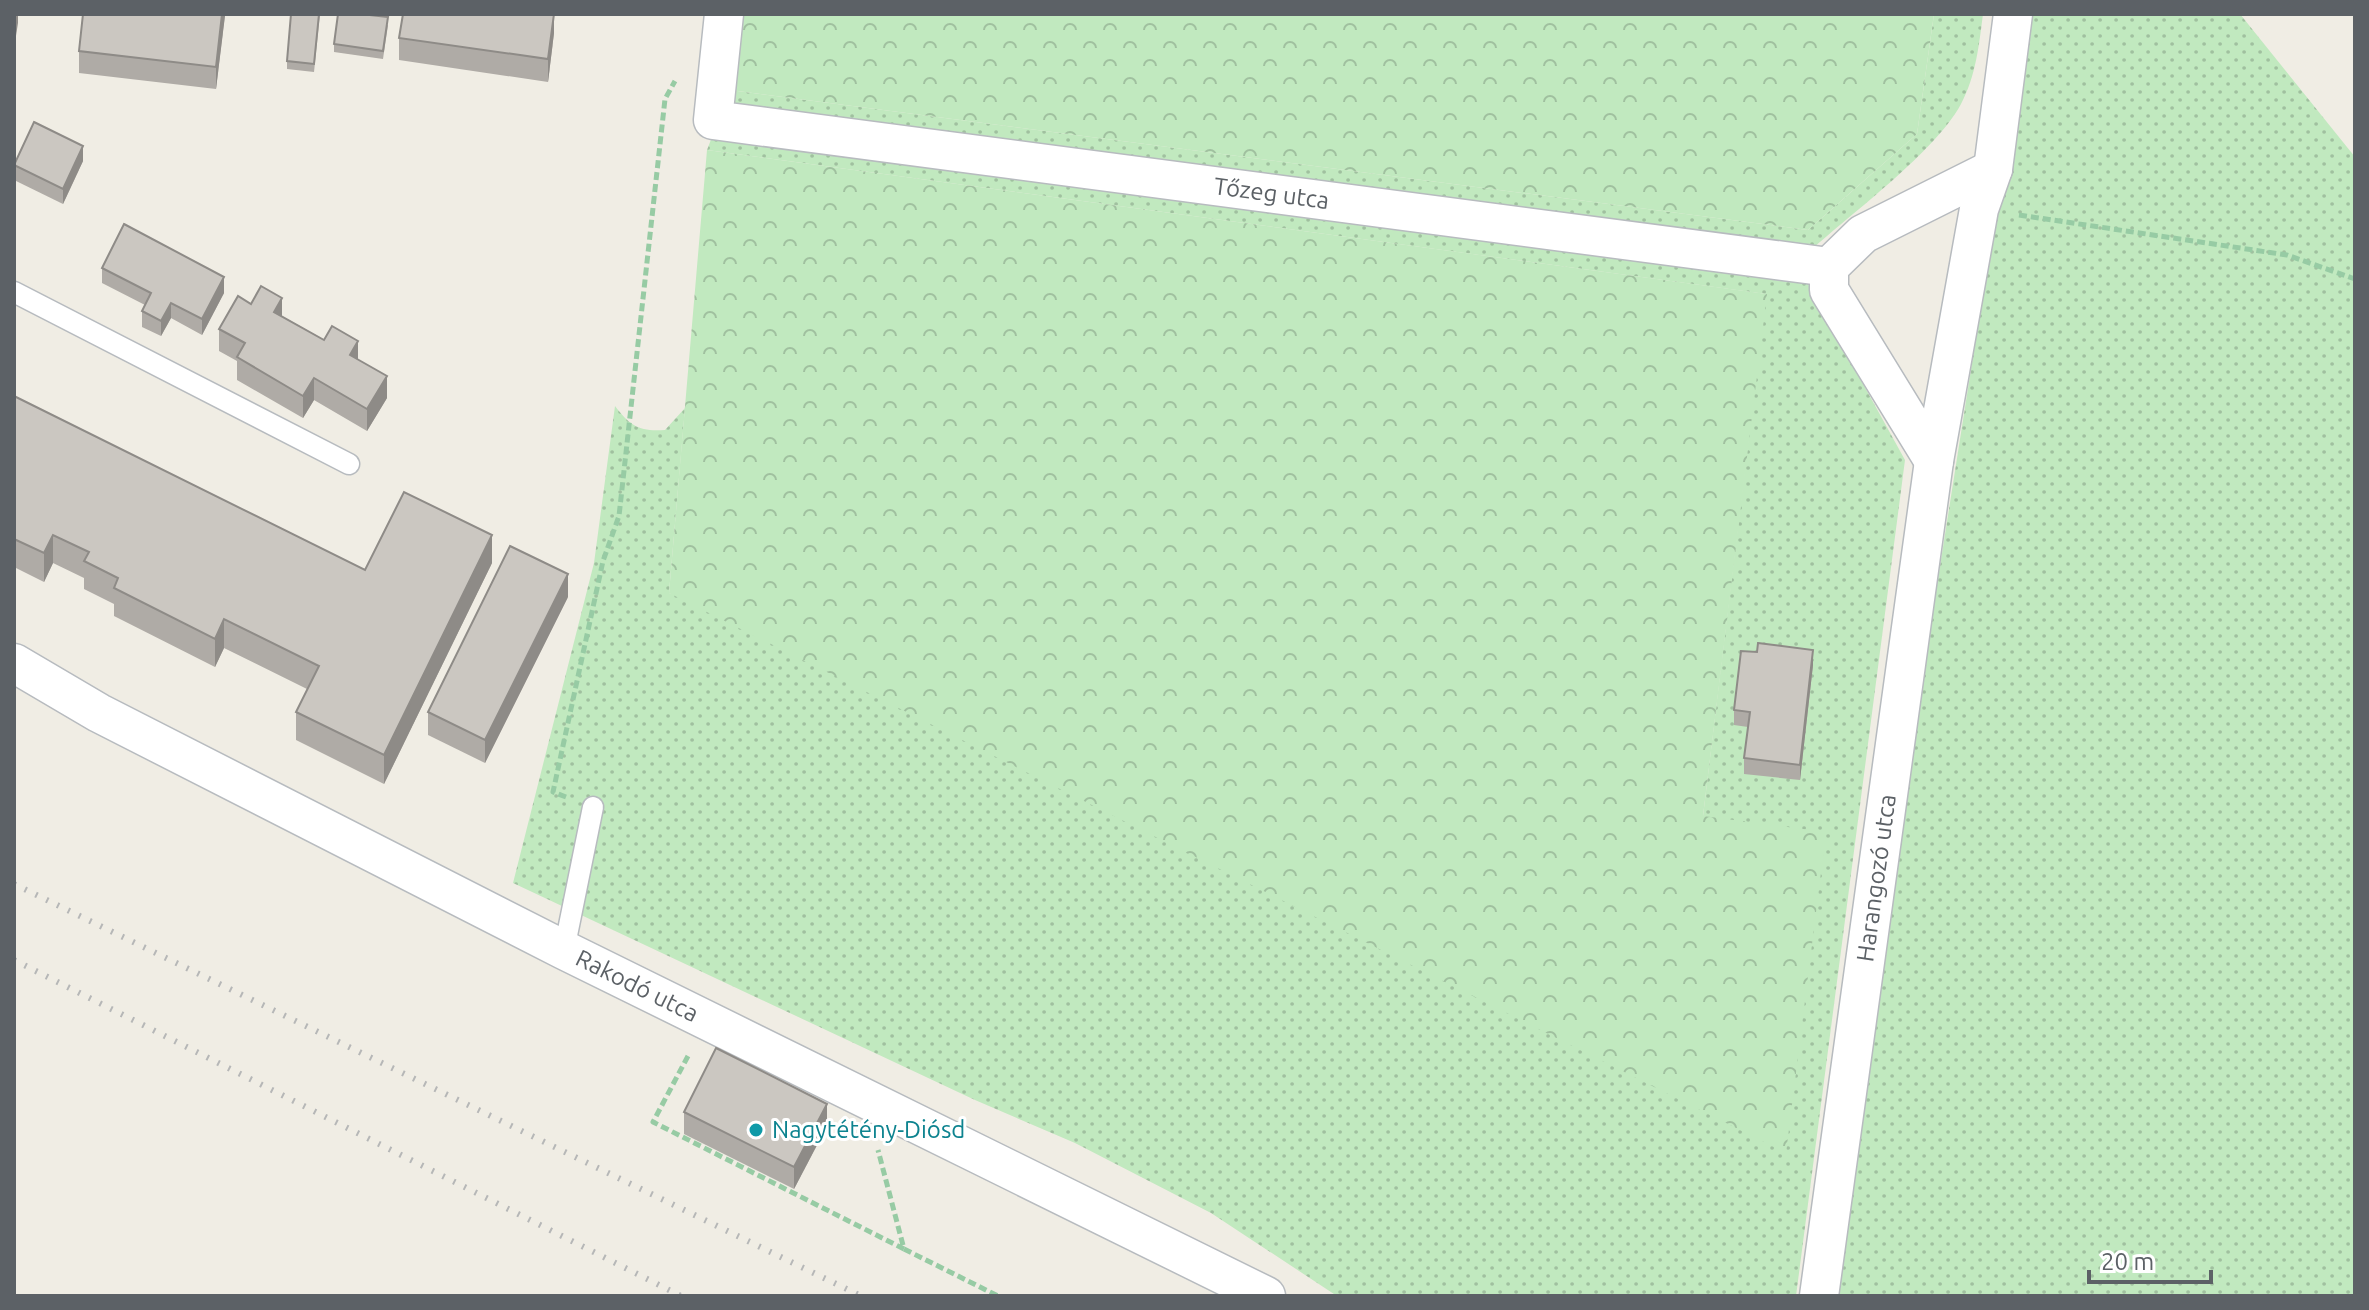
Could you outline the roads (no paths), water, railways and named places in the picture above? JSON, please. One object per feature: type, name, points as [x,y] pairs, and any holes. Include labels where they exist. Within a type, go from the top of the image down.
[{"type":"street","name":"Tőzeg utca","points":[[724,14],[713,120],[1829,267]]},
{"type":"street","name":"Harangozó utca","points":[[1819,1296],[1934,461],[1979,209],[1993,169],[2013,14]]},
{"type":"street","points":[[1934,461],[1829,290],[1829,267],[1863,234],[1993,169]]},
{"type":"street","name":"Rakodó utca","points":[[14,663],[99,713],[564,950],[1266,1296]]},
{"type":"lane","points":[[14,292],[349,464]]},
{"type":"lane","points":[[564,950],[593,807]]},
{"type":"railway","points":[[14,884],[861,1296]]},
{"type":"railway","points":[[14,960],[681,1296]]},
{"type":"place","name":"Nagytétény-Diósd","points":[[756,1130]]}]
